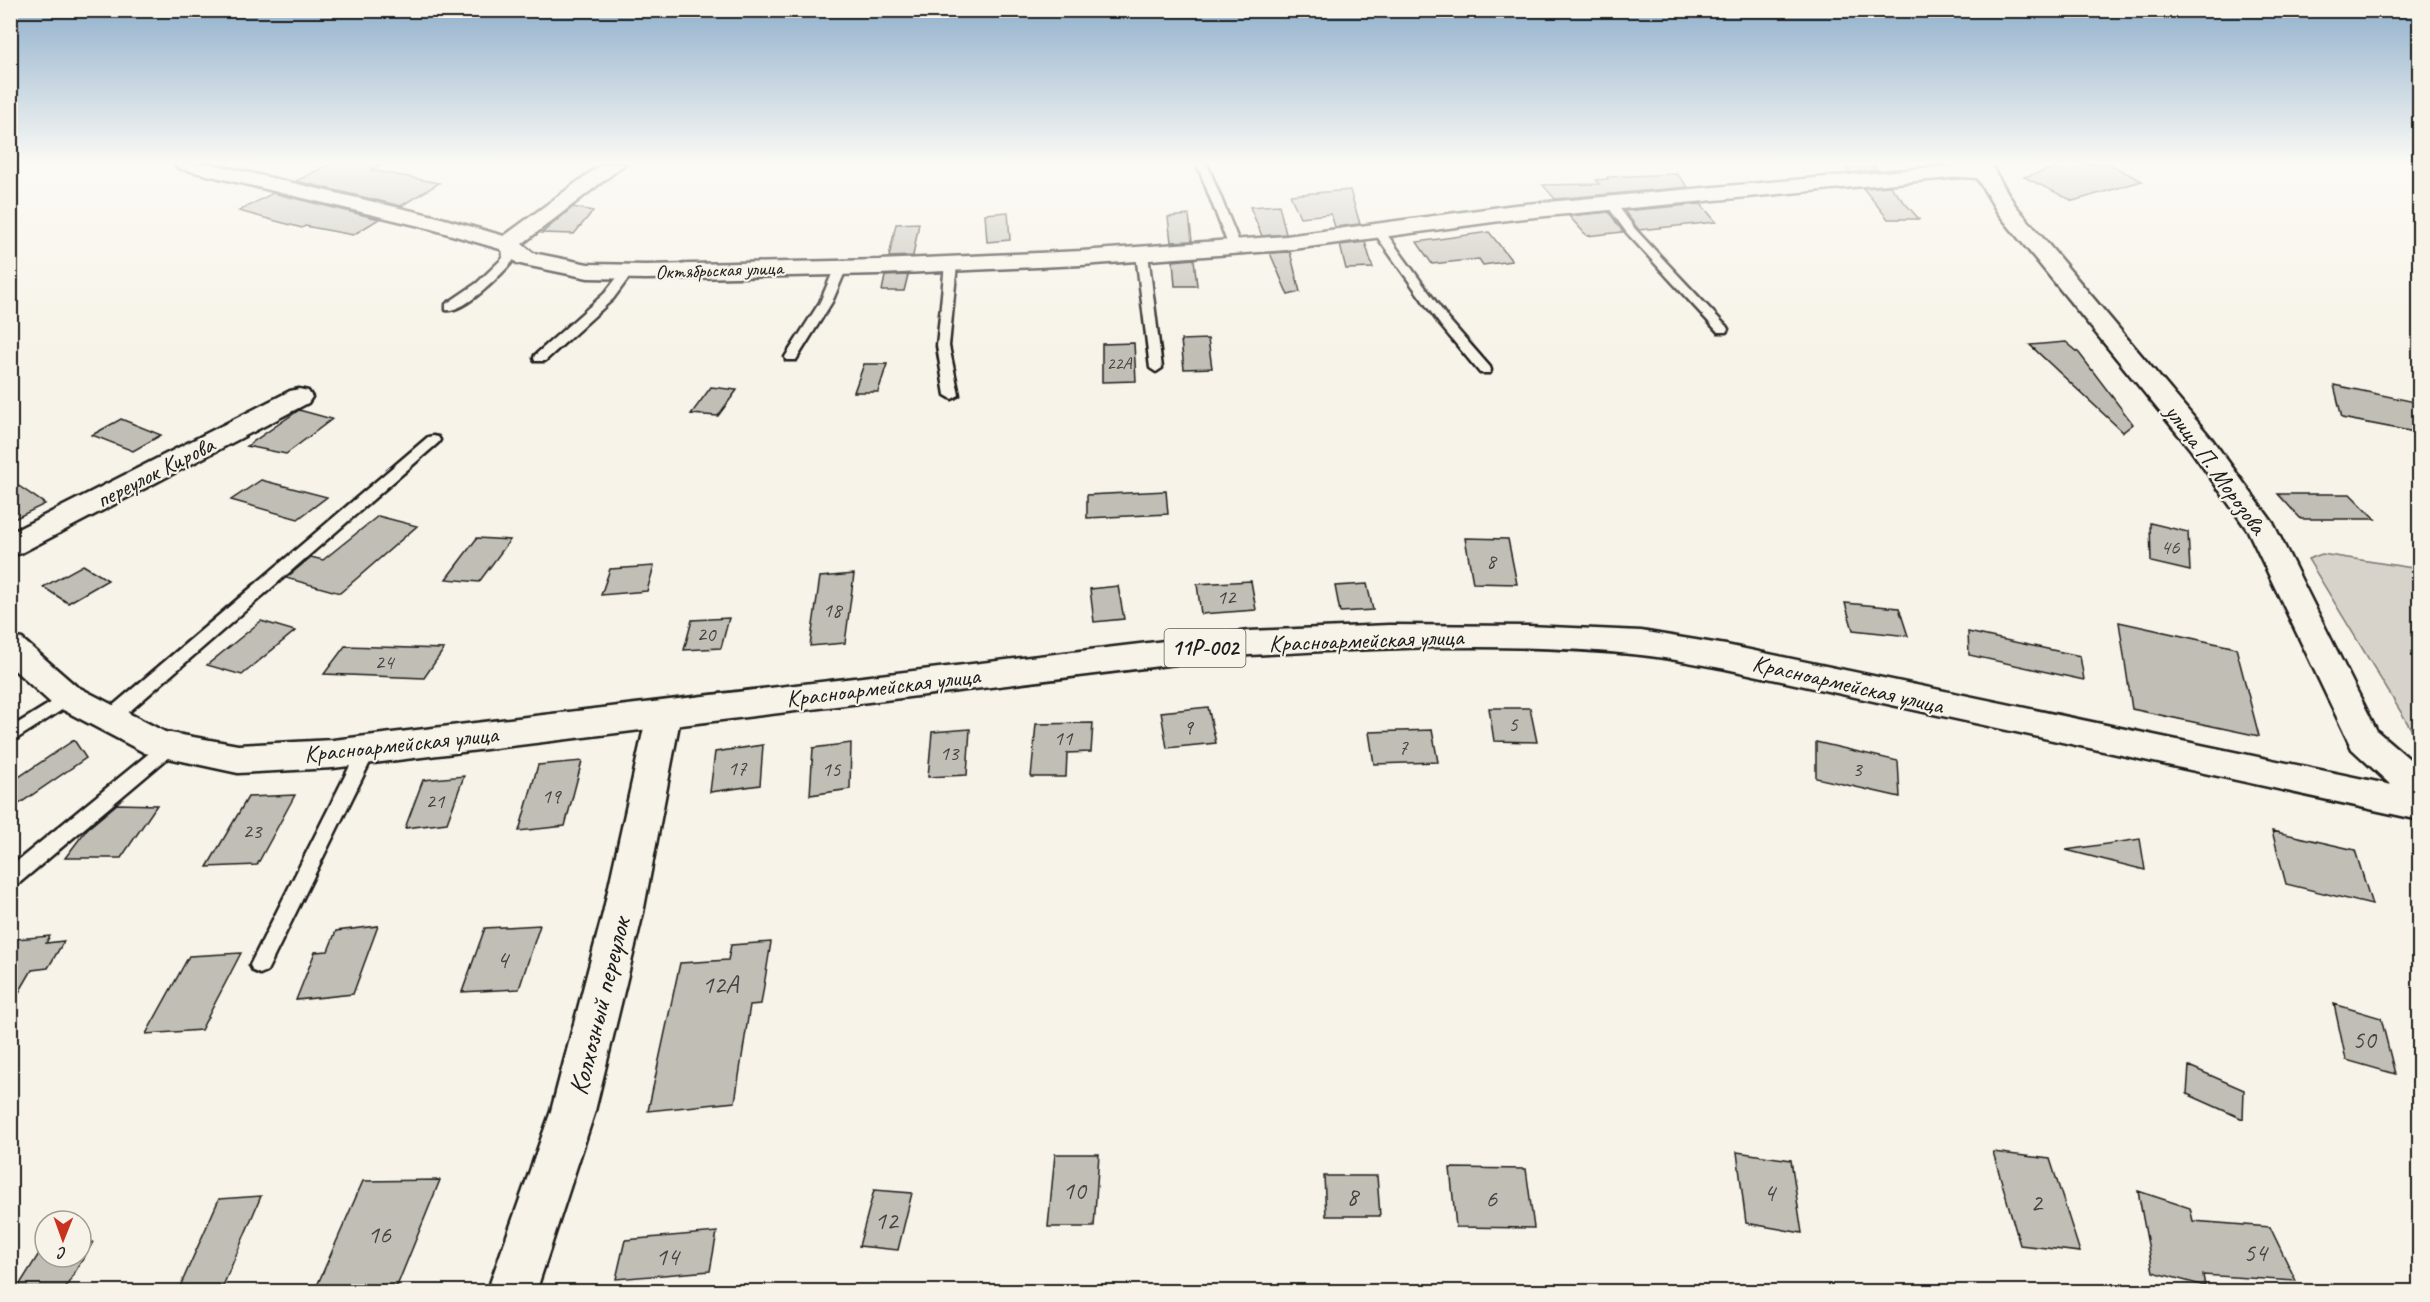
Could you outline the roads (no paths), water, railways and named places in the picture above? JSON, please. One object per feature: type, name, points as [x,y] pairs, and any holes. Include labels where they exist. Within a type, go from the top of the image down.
[{"type":"street","name":"Октябрьская улица","points":[[440,225],[508,244],[525,258],[588,271],[627,272],[951,264],[1142,254],[1286,243],[1424,225]]},
{"type":"street","points":[[508,244],[534,225]]},
{"type":"street","name":"улица П. Морозова","points":[[2020,225],[2201,444],[2262,530],[2364,740],[2420,790]]},
{"type":"street","name":"переулок Кирова","points":[[10,546],[299,397]]},
{"type":"street","name":"Красноармейская улица","points":[[10,647],[70,697],[157,744],[238,759],[333,754],[1249,643],[1389,636],[1630,642],[1726,657],[2420,806]]},
{"type":"street","name":"Колхозный переулок","points":[[511,1292],[573,1111],[623,913],[664,714]]},
{"type":"lane","points":[[1226,225],[1235,247]]},
{"type":"lane","points":[[1626,225],[1722,328]]},
{"type":"lane","points":[[1379,231],[1445,322],[1485,370]]},
{"type":"lane","points":[[450,307],[492,278],[508,259],[508,244]]},
{"type":"lane","points":[[1142,254],[1155,368]]},
{"type":"lane","points":[[951,264],[943,346],[952,395]]},
{"type":"lane","points":[[791,357],[810,330],[836,283],[841,267]]},
{"type":"lane","points":[[540,358],[609,296],[627,272]]},
{"type":"lane","points":[[110,718],[433,440]]},
{"type":"lane","points":[[10,737],[70,697]]},
{"type":"lane","points":[[10,879],[170,746]]},
{"type":"lane","points":[[260,965],[366,750]]}]
